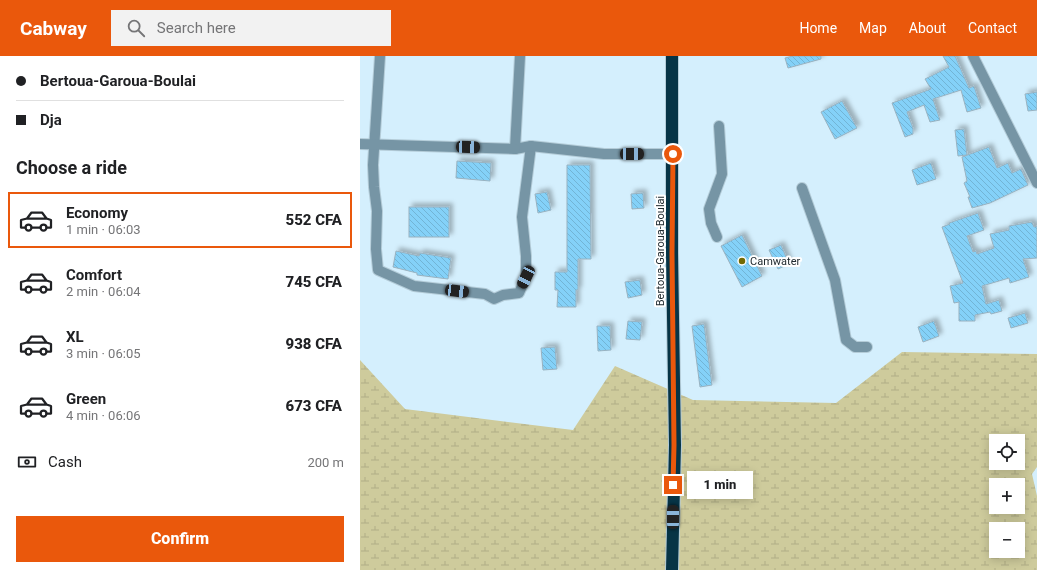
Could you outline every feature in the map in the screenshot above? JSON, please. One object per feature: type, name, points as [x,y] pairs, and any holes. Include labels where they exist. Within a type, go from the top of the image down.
[{"type":"highway","name":"Bertoua-Garoua-Boulai","points":[[672,56],[674,445],[672,570]]},
{"type":"street","points":[[380,56],[374,187],[377,211],[376,249],[378,270],[414,286],[485,294],[494,299],[503,295],[518,293],[526,277],[526,256],[522,217],[531,146]]},
{"type":"street","points":[[515,149],[520,56]]},
{"type":"street","points":[[973,56],[1037,183]]},
{"type":"street","points":[[717,237],[711,223],[709,209],[722,174],[719,126]]},
{"type":"street","points":[[360,144],[515,149],[531,146],[604,154],[673,154]]},
{"type":"street","points":[[802,188],[835,280],[846,340],[855,346],[867,347]]},
{"type":"green space","points":[[902,352],[1037,354],[1037,467],[1032,474],[1037,496],[1037,570],[360,570],[360,360],[405,409],[573,430],[615,366],[693,400],[836,403]]},
{"type":"building","points":[[793,56],[821,56],[821,59],[788,68],[785,58]]},
{"type":"building","points":[[943,56],[955,56],[969,88],[974,86],[981,108],[967,112],[961,90],[933,99],[940,120],[930,122],[924,105],[907,112],[913,128],[913,134],[905,137],[892,103],[931,89],[925,79],[949,67]]},
{"type":"building","points":[[1037,92],[1037,110],[1028,111],[1025,94]]},
{"type":"building","points":[[842,101],[857,128],[835,139],[821,112]]},
{"type":"building","points":[[964,129],[967,155],[958,156],[955,130]]},
{"type":"building","points":[[989,147],[997,168],[1008,163],[1012,173],[1021,169],[1028,185],[990,203],[972,208],[968,197],[970,197],[964,183],[967,181],[962,157]]},
{"type":"building","points":[[457,161],[491,163],[490,181],[456,178]]},
{"type":"building","points":[[931,163],[936,179],[917,185],[912,170]]},
{"type":"building","points":[[567,165],[590,165],[591,259],[578,259],[578,290],[576,290],[576,307],[557,307],[558,290],[555,290],[555,272],[567,272]]},
{"type":"building","points":[[547,192],[551,210],[538,213],[535,194]]},
{"type":"building","points":[[643,193],[644,208],[632,209],[631,194]]},
{"type":"building","points":[[409,207],[449,207],[449,237],[409,237]]},
{"type":"building","points":[[978,213],[984,230],[967,236],[973,252],[976,251],[977,254],[994,248],[990,234],[1009,230],[1009,226],[1032,222],[1034,227],[1037,226],[1037,258],[1023,259],[1029,277],[1010,283],[1009,278],[982,286],[986,304],[999,300],[1002,311],[991,314],[990,312],[975,315],[975,321],[959,321],[959,302],[954,303],[950,286],[963,283],[942,227]]},
{"type":"building","name":"Camwater","points":[[742,235],[762,276],[742,287],[721,246]]},
{"type":"building","points":[[781,245],[789,264],[778,269],[769,250]]},
{"type":"building","points":[[396,251],[419,256],[420,253],[451,258],[448,279],[417,275],[417,273],[393,267]]},
{"type":"building","points":[[640,280],[642,295],[628,298],[625,282]]},
{"type":"building","points":[[1025,313],[1028,323],[1011,328],[1008,318]]},
{"type":"building","points":[[628,321],[642,322],[640,340],[626,339]]},
{"type":"building","points":[[934,321],[939,336],[923,342],[918,327]]},
{"type":"building","points":[[704,324],[712,385],[700,387],[692,326]]},
{"type":"building","points":[[597,326],[610,326],[611,350],[598,351]]},
{"type":"building","points":[[555,347],[557,369],[543,370],[541,348]]},
{"type":"place","name":"Camwater","points":[[742,261]]},
{"type":"route","points":[[673,154],[673,485]]}]
